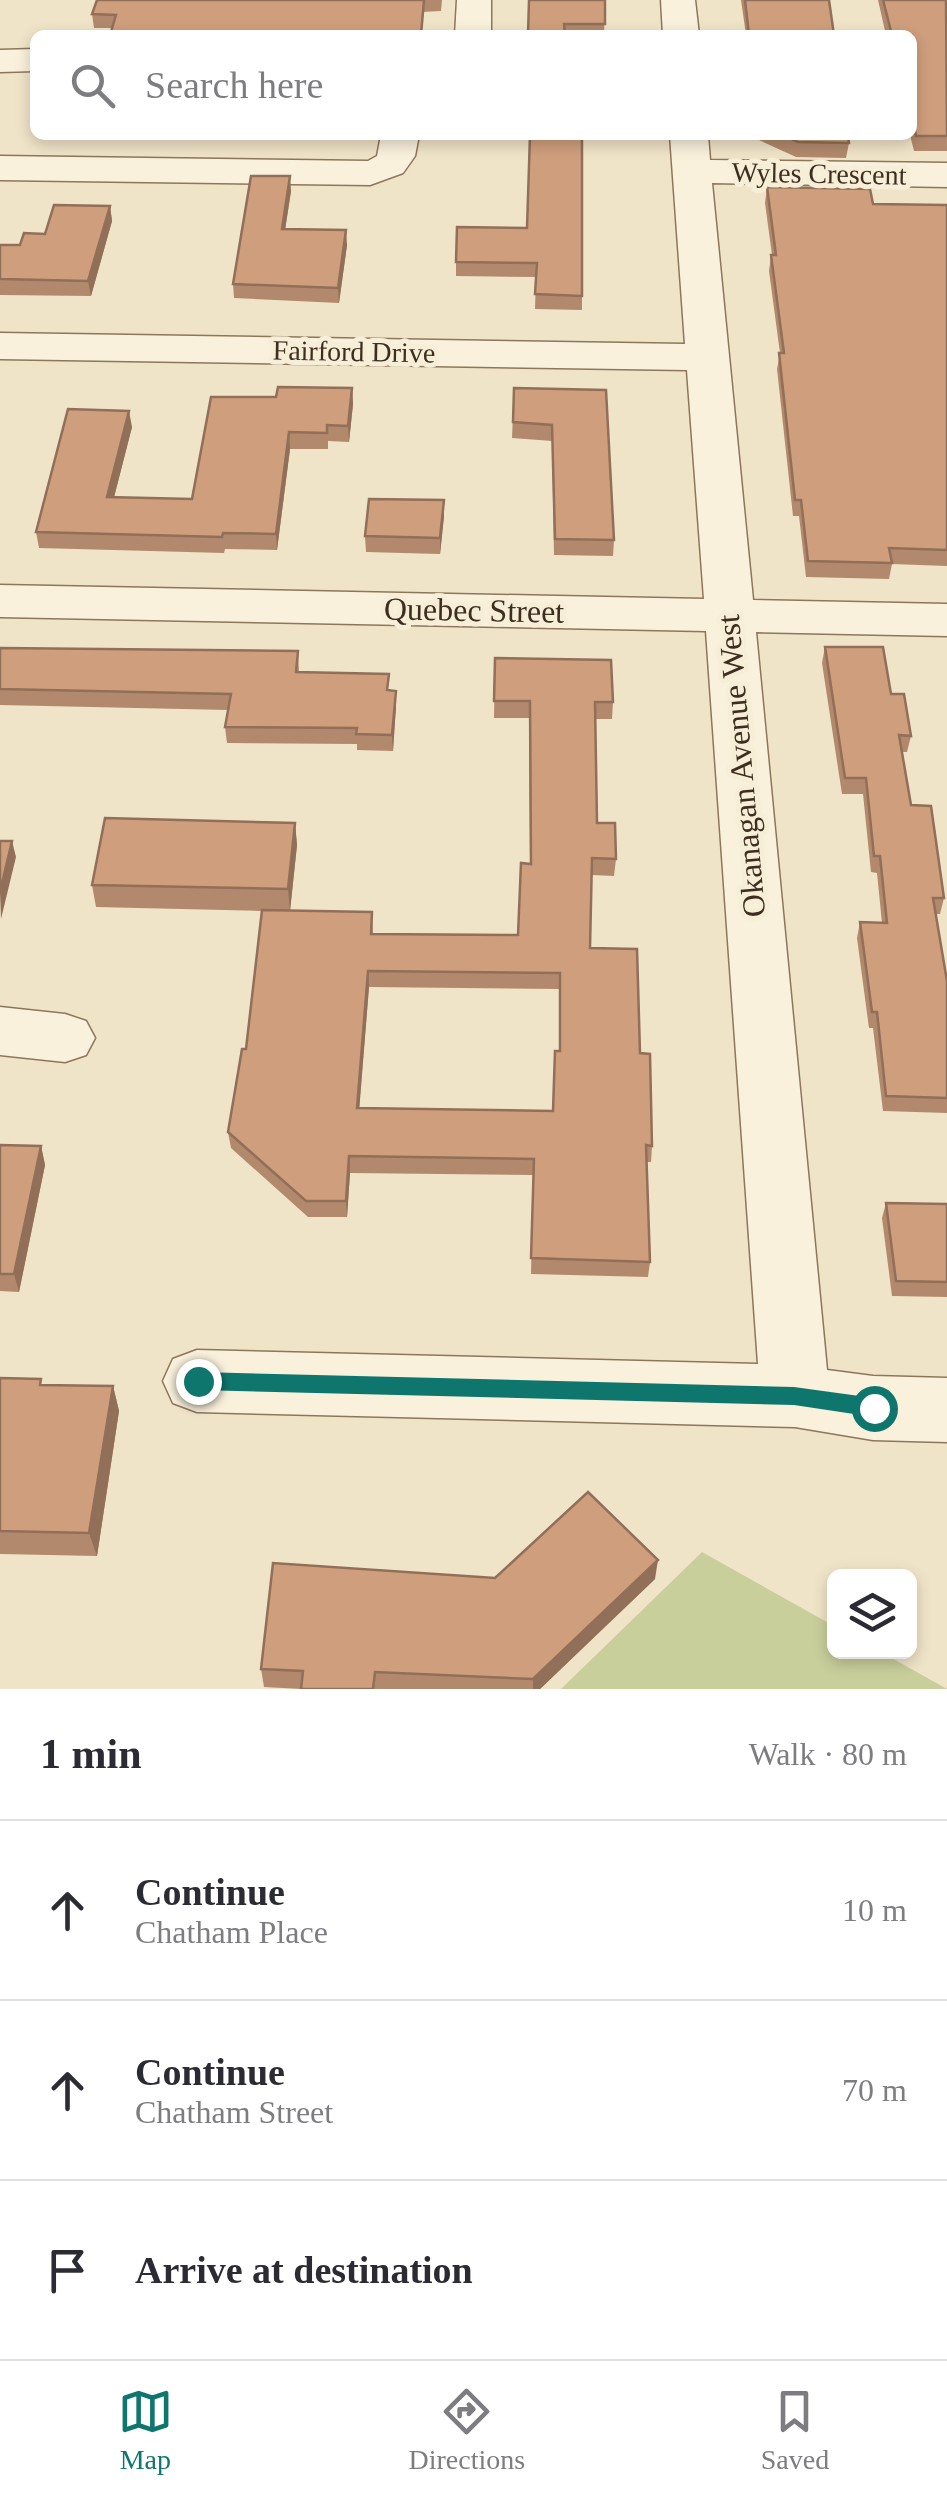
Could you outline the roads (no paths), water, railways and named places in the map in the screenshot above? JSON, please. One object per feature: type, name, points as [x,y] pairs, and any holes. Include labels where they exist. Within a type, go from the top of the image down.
[{"type":"street","points":[[473,30],[474,0]]},
{"type":"street","points":[[678,0],[680,30]]},
{"type":"street","points":[[0,62],[30,60]]},
{"type":"street","points":[[0,168],[370,173],[388,170],[398,159],[400,140]]},
{"type":"street","name":"Wyles Crescent","points":[[691,153],[947,175]]},
{"type":"street","name":"Okanagan Avenue West","points":[[691,153],[794,1396]]},
{"type":"street","name":"Fairford Drive","points":[[0,346],[708,356]]},
{"type":"street","name":"Quebec Street","points":[[0,601],[947,620]]},
{"type":"street","points":[[0,1032],[65,1038]]},
{"type":"street","points":[[198,1381],[794,1396],[874,1408],[947,1410]]}]
